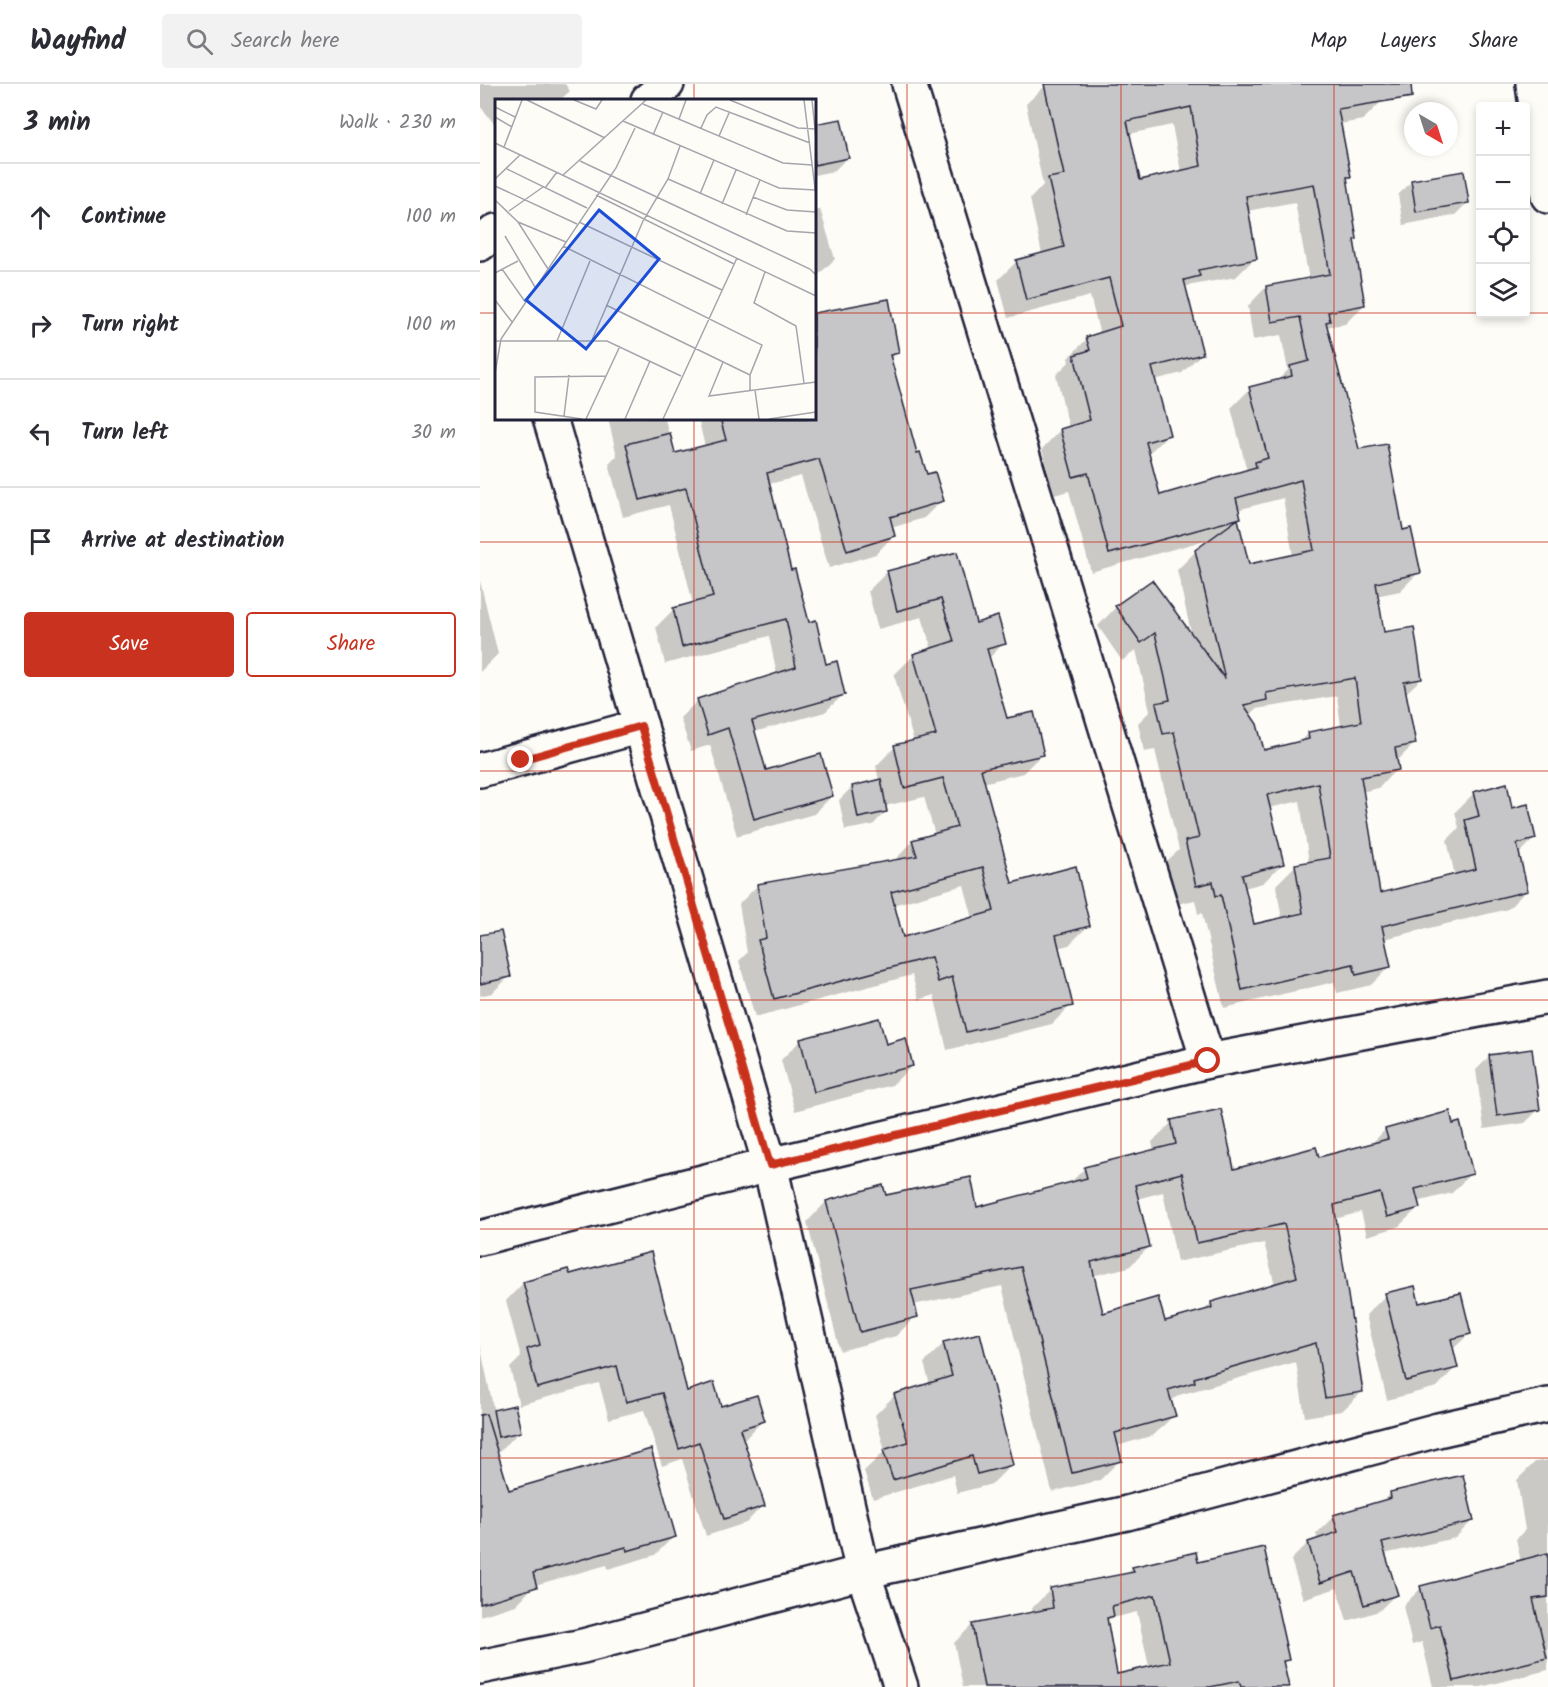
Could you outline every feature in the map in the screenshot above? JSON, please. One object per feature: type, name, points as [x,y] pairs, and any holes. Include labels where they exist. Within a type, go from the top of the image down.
[{"type":"street","points":[[649,99],[667,84]]},
{"type":"street","points":[[909,84],[1208,1061]]},
{"type":"street","points":[[1533,84],[1548,196]]},
{"type":"street","points":[[551,420],[770,1165],[863,1572],[901,1687]]},
{"type":"street","points":[[480,770],[641,726]]},
{"type":"street","points":[[480,1238],[770,1165],[1208,1061],[1548,996]]},
{"type":"street","points":[[480,1667],[583,1646],[863,1572],[1127,1513],[1438,1430],[1548,1405]]},
{"type":"building","points":[[1044,84],[1411,84],[1412,97],[1338,109],[1351,177],[1347,177],[1357,239],[1354,240],[1365,305],[1328,312],[1330,321],[1326,322],[1359,449],[1387,444],[1403,530],[1411,528],[1421,573],[1376,583],[1384,632],[1414,627],[1422,679],[1404,682],[1416,744],[1395,748],[1399,770],[1361,777],[1380,893],[1476,869],[1465,820],[1479,816],[1473,792],[1507,783],[1512,808],[1528,804],[1536,839],[1517,844],[1528,891],[1382,926],[1391,967],[1356,975],[1353,964],[1242,990],[1221,895],[1216,896],[1213,882],[1196,886],[1185,841],[1199,838],[1174,732],[1163,734],[1156,703],[1170,700],[1155,633],[1141,643],[1115,606],[1152,580],[1225,679],[1195,550],[1238,519],[1249,564],[1314,550],[1301,480],[1236,498],[1241,518],[1109,554],[1088,473],[1073,477],[1060,429],[1090,420],[1074,355],[1090,350],[1086,337],[1121,326],[1109,278],[1026,300],[1016,260],[1064,247],[1048,178],[1064,175]],"holes":[[[1191,107],[1201,166],[1140,180],[1127,121]],[[1314,184],[1330,274],[1266,286],[1272,322],[1300,317],[1309,361],[1290,366],[1292,376],[1249,387],[1268,458],[1255,462],[1256,467],[1160,495],[1146,442],[1170,435],[1152,367],[1203,354],[1184,280],[1200,276],[1198,270],[1257,259],[1246,196]],[[1355,678],[1361,722],[1308,732],[1309,739],[1264,750],[1257,724],[1244,705],[1267,700],[1266,693]],[[1318,783],[1330,858],[1295,864],[1303,913],[1254,924],[1242,875],[1284,864],[1267,795]]]},
{"type":"building","points":[[841,119],[849,158],[816,165],[816,124]]},
{"type":"building","points":[[1464,171],[1469,203],[1416,212],[1411,180]]},
{"type":"building","points":[[889,299],[899,353],[890,355],[917,453],[920,452],[927,474],[935,472],[944,501],[890,517],[895,536],[847,551],[819,459],[767,473],[791,570],[795,569],[809,622],[816,620],[826,664],[837,661],[845,695],[752,721],[766,770],[821,754],[833,796],[754,819],[728,728],[708,735],[697,699],[796,667],[786,619],[682,647],[673,608],[713,597],[686,488],[640,500],[626,444],[670,433],[675,453],[726,440],[721,420],[816,420],[816,313]]},
{"type":"building","points":[[957,552],[976,623],[998,616],[1006,644],[987,649],[1007,718],[1034,712],[1044,755],[981,769],[1012,883],[1076,866],[1090,926],[1056,935],[1073,1006],[966,1032],[952,977],[938,982],[931,957],[774,999],[758,940],[766,938],[757,884],[917,856],[912,840],[957,827],[943,778],[904,788],[894,745],[936,735],[913,654],[954,641],[941,599],[897,611],[887,571]],"holes":[[[983,867],[994,911],[903,937],[891,892]]]},
{"type":"building","points":[[881,779],[887,812],[858,818],[852,786]]},
{"type":"building","points":[[501,931],[511,977],[480,984],[480,935]]},
{"type":"building","points":[[879,1018],[886,1044],[906,1038],[913,1066],[814,1092],[800,1039]]},
{"type":"building","points":[[1532,1049],[1540,1110],[1497,1116],[1489,1055]]},
{"type":"building","points":[[1221,1109],[1234,1169],[1316,1147],[1319,1157],[1388,1139],[1385,1129],[1450,1111],[1453,1124],[1460,1122],[1473,1174],[1415,1189],[1420,1208],[1387,1217],[1380,1193],[1334,1205],[1363,1392],[1325,1398],[1316,1343],[1194,1378],[1195,1382],[1168,1390],[1176,1416],[1115,1433],[1122,1461],[1072,1473],[1021,1267],[911,1290],[918,1317],[860,1332],[826,1201],[883,1185],[886,1195],[971,1177],[977,1207],[1087,1178],[1084,1167],[1176,1144],[1171,1120]],"holes":[[[1182,1173],[1197,1243],[1284,1224],[1297,1277],[1211,1302],[1212,1308],[1165,1321],[1158,1297],[1103,1313],[1091,1262],[1150,1247],[1135,1185]]]},
{"type":"building","points":[[651,1252],[687,1391],[714,1382],[721,1406],[757,1395],[765,1421],[740,1429],[765,1506],[724,1519],[699,1442],[679,1449],[662,1393],[626,1402],[617,1366],[537,1388],[527,1349],[540,1345],[523,1282],[568,1269],[570,1274]]},
{"type":"building","points":[[1415,1286],[1419,1303],[1461,1293],[1471,1334],[1451,1339],[1458,1368],[1406,1381],[1385,1293]]},
{"type":"building","points":[[980,1333],[1013,1465],[977,1474],[972,1456],[893,1480],[883,1450],[908,1442],[894,1394],[952,1376],[943,1342]]},
{"type":"building","points":[[515,1405],[521,1432],[498,1437],[493,1410]]},
{"type":"building","points":[[486,1414],[509,1490],[651,1449],[676,1537],[627,1551],[626,1547],[533,1573],[537,1587],[480,1604],[480,1415]]},
{"type":"building","points":[[1463,1475],[1474,1521],[1382,1543],[1398,1595],[1364,1605],[1354,1572],[1320,1583],[1308,1542],[1338,1532],[1333,1515],[1391,1498],[1390,1492]]},
{"type":"building","points":[[1264,1547],[1289,1660],[1283,1661],[1289,1687],[1241,1687],[1239,1681],[1210,1687],[984,1687],[972,1624],[1053,1608],[1050,1588],[1134,1572],[1132,1567],[1196,1552],[1198,1562]],"holes":[[[1155,1595],[1170,1662],[1117,1674],[1107,1618],[1114,1616],[1112,1606]]]},
{"type":"building","points":[[1548,1553],[1548,1597],[1533,1599],[1547,1658],[1454,1681],[1440,1625],[1430,1628],[1420,1586]]},
{"type":"route","points":[[521,760],[641,726],[770,1165],[1208,1061]]}]
